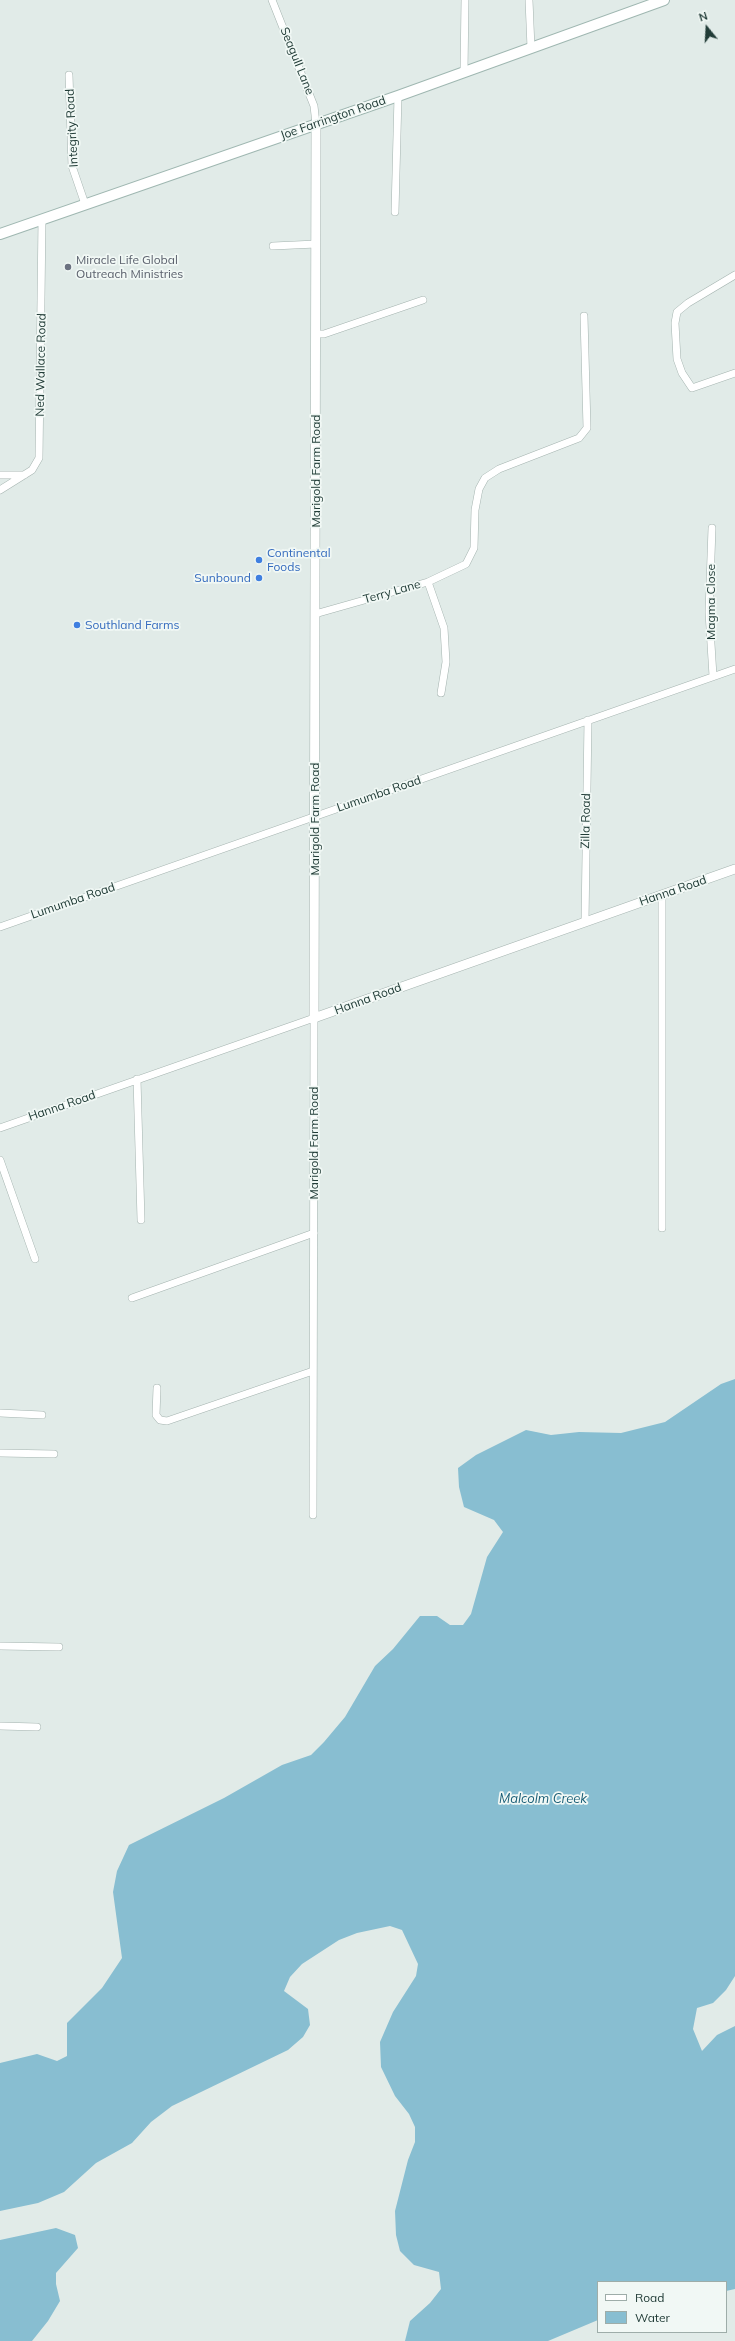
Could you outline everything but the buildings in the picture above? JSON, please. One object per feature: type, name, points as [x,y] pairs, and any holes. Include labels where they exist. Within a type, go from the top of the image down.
[{"type":"main road","name":"Joe Farrington Road","points":[[0,234],[398,96],[664,0]]},
{"type":"street","name":"Seagull Lane","points":[[272,0],[314,106],[316,124]]},
{"type":"street","points":[[464,72],[465,0]]},
{"type":"street","points":[[529,0],[531,48]]},
{"type":"street","name":"Integrity Road","points":[[69,75],[72,166],[85,204]]},
{"type":"street","points":[[394,212],[398,96]]},
{"type":"street","name":"Marigold Farm Road","points":[[313,1515],[316,124]]},
{"type":"street","name":"Ned Wallace Road","points":[[0,490],[24,475],[37,464],[40,447],[42,219]]},
{"type":"street","points":[[273,246],[316,244]]},
{"type":"street","points":[[735,275],[688,303],[678,312],[675,323],[677,359],[682,373],[692,388],[735,373]]},
{"type":"street","points":[[316,334],[324,334],[423,300]]},
{"type":"street","points":[[428,582],[466,564],[474,548],[474,510],[479,489],[485,478],[499,469],[579,438],[587,428],[584,316]]},
{"type":"street","points":[[0,475],[24,475]]},
{"type":"street","name":"Magma Close","points":[[712,528],[709,612],[713,676]]},
{"type":"street","name":"Terry Lane","points":[[315,614],[428,582],[444,628],[446,662],[441,693]]},
{"type":"street","name":"Lumumba Road","points":[[0,927],[735,669]]},
{"type":"street","name":"Zilla Road","points":[[585,922],[588,720]]},
{"type":"street","name":"Hanna Road","points":[[0,1128],[735,869]]},
{"type":"street","points":[[662,895],[662,1228]]},
{"type":"street","points":[[137,1079],[141,1220]]},
{"type":"street","points":[[0,1160],[35,1259]]},
{"type":"street","points":[[132,1298],[314,1233]]},
{"type":"street","points":[[157,1388],[156,1416],[160,1420],[167,1421],[314,1371]]},
{"type":"street","points":[[0,1413],[42,1415]]},
{"type":"street","points":[[0,1453],[54,1454]]},
{"type":"street","points":[[0,1646],[59,1647]]},
{"type":"street","points":[[0,1726],[37,1727]]},
{"type":"water","name":"Malcolm Creek","points":[[735,1379],[735,1976],[726,1990],[713,2003],[697,2008],[693,2029],[702,2051],[717,2035],[735,2026],[735,2289],[727,2291],[727,2281],[597,2281],[597,2320],[548,2341],[405,2341],[410,2321],[430,2303],[441,2289],[439,2272],[414,2265],[400,2251],[396,2235],[395,2211],[408,2160],[415,2142],[415,2127],[409,2114],[395,2096],[381,2067],[380,2042],[393,2012],[416,1976],[418,1964],[402,1930],[390,1926],[357,1933],[339,1940],[302,1964],[290,1977],[284,1991],[308,2009],[310,2025],[303,2037],[288,2050],[172,2106],[151,2122],[132,2143],[96,2163],[64,2192],[38,2203],[0,2211],[0,2063],[37,2054],[57,2061],[67,2056],[67,2023],[102,1988],[122,1958],[113,1892],[117,1871],[129,1845],[224,1798],[282,1765],[311,1755],[345,1717],[375,1666],[393,1649],[420,1616],[437,1616],[450,1625],[463,1625],[471,1614],[487,1557],[503,1532],[494,1520],[464,1507],[459,1487],[458,1468],[476,1455],[526,1430],[551,1435],[579,1432],[621,1433],[665,1422],[721,1384]]},
{"type":"water","points":[[56,2228],[75,2235],[78,2248],[56,2273],[56,2284],[60,2301],[48,2321],[32,2341],[0,2341],[0,2240]]},
{"type":"place","name":"Miracle Life Global Outreach Ministries","points":[[68,267]]},
{"type":"place","name":"Continental Foods","points":[[259,560]]},
{"type":"place","name":"Sunbound","points":[[259,578]]},
{"type":"place","name":"Southland Farms","points":[[77,625]]}]
